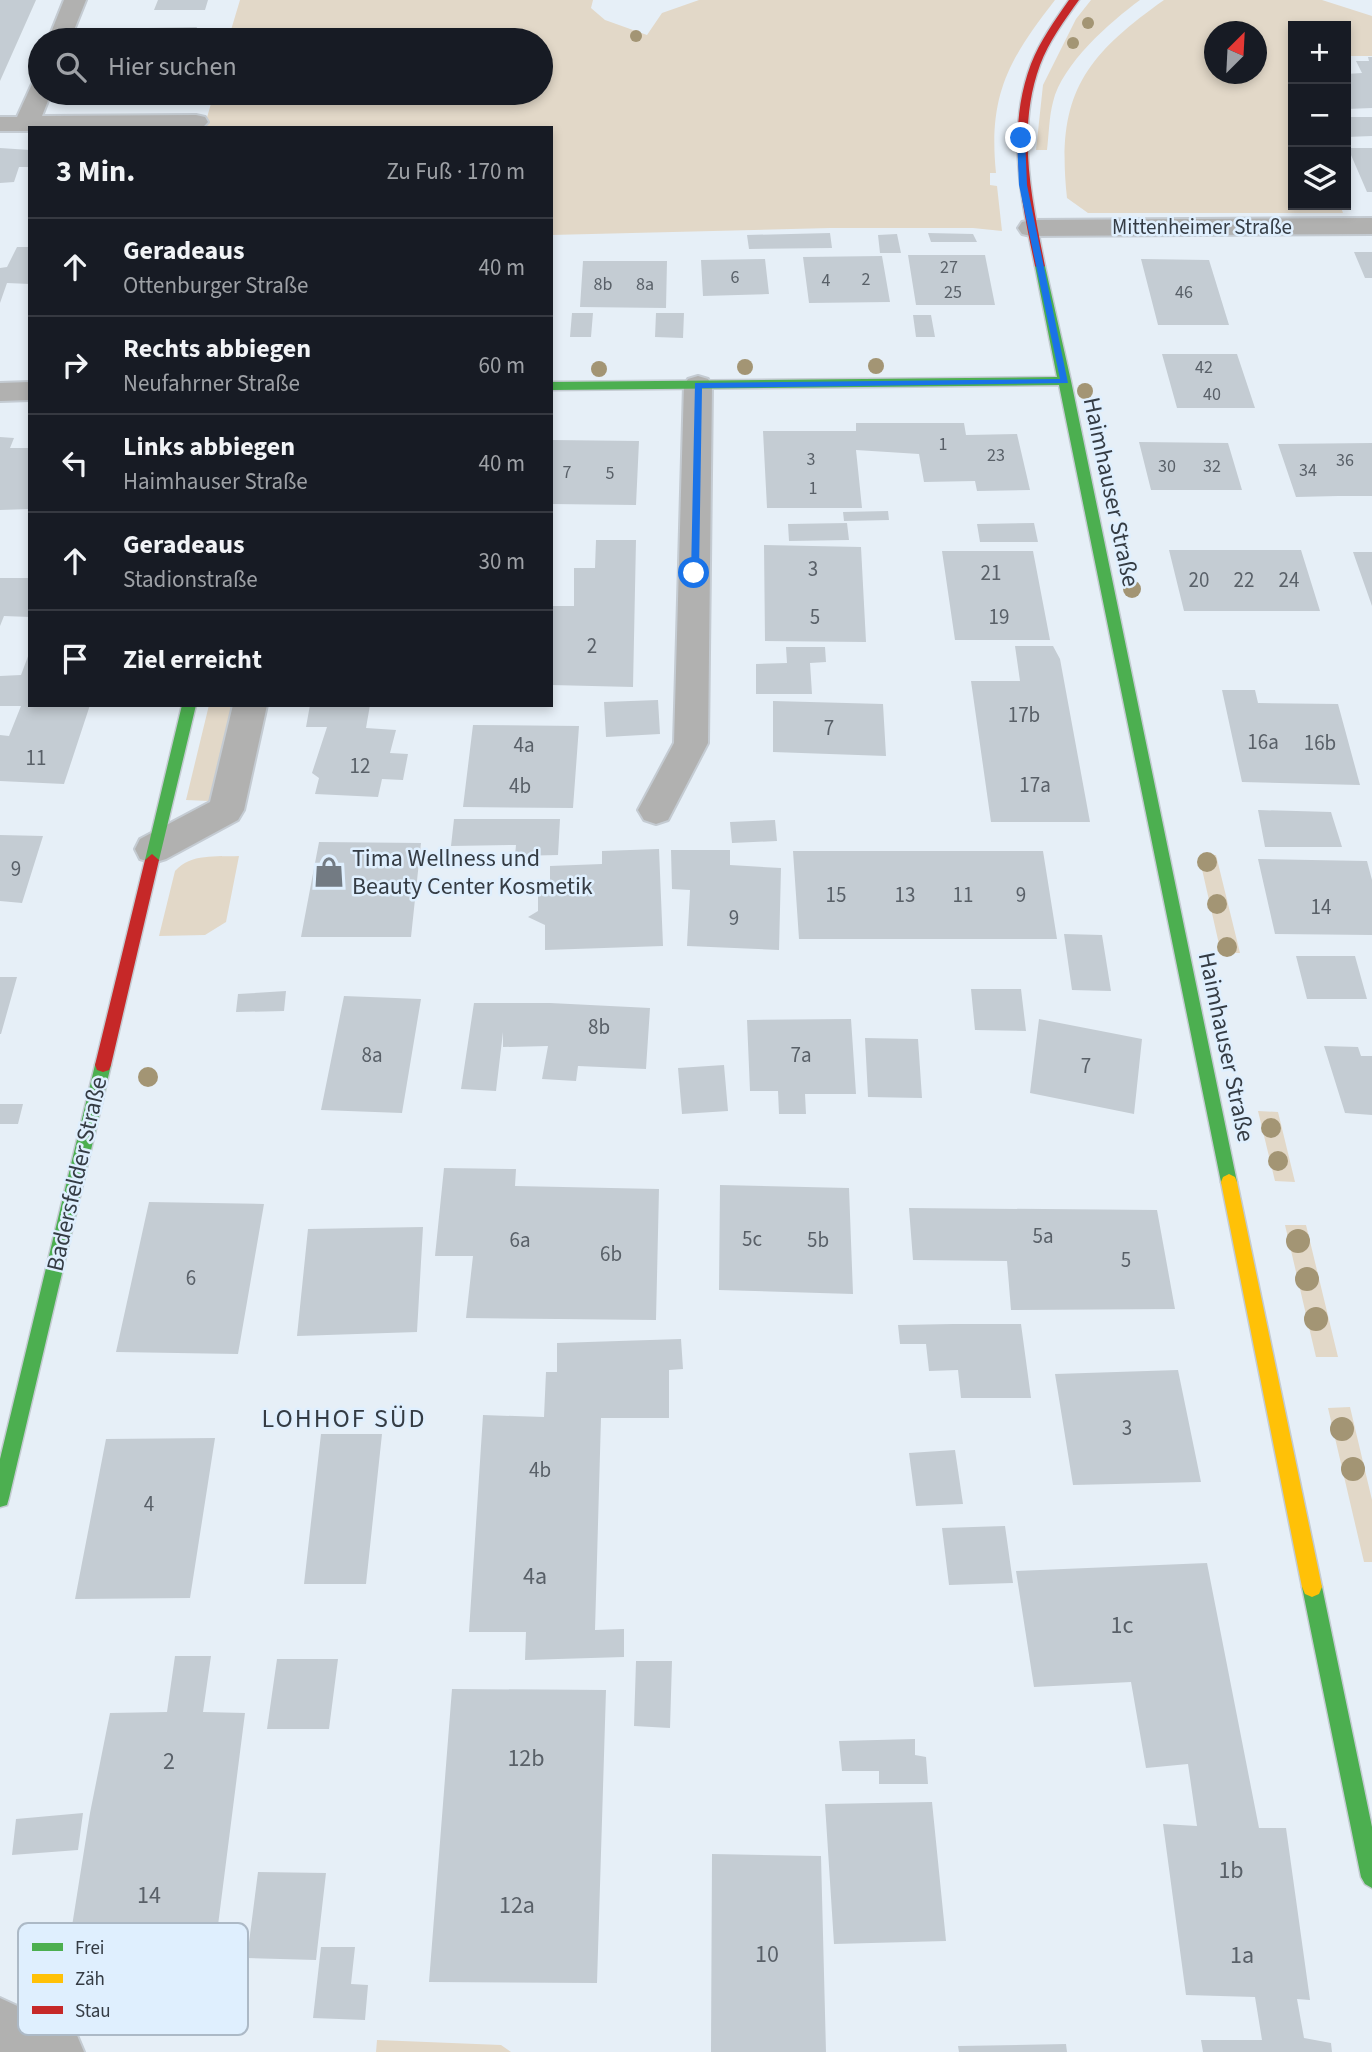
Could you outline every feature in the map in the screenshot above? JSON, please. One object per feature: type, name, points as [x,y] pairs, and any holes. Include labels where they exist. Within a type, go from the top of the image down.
[{"type":"street","points":[[64,28],[75,0]]},
{"type":"street","name":"Haimhauser Straße","points":[[1074,0],[1048,37],[1034,65],[1025,95],[1022,173],[1031,228],[1065,381],[1372,1877]]},
{"type":"street","points":[[27,123],[34,105]]},
{"type":"street","points":[[0,124],[196,121]]},
{"type":"street","name":"Mittenheimer Straße","points":[[1031,228],[1372,226]]},
{"type":"street","points":[[553,386],[1065,381]]},
{"type":"street","points":[[656,810],[691,743],[698,385]]},
{"type":"street","points":[[0,392],[28,391]]},
{"type":"street","name":"Badersfelder Straße","points":[[0,1498],[188,707]]},
{"type":"street","points":[[153,849],[226,810],[250,707]]},
{"type":"street","points":[[0,2025],[18,2034]]},
{"type":"street","points":[[21,2035],[57,2052]]},
{"type":"shaded area","points":[[240,0],[593,0],[591,8],[605,20],[647,35],[662,13],[699,0],[1055,0],[1014,60],[999,100],[995,121],[996,173],[990,173],[990,185],[997,186],[1002,231],[973,228],[830,228],[553,235],[553,126],[205,126],[211,105],[553,105],[553,28],[232,28]]},
{"type":"shaded area","points":[[1091,0],[1140,0],[1102,32],[1066,73],[1053,102],[1047,150],[1036,150],[1043,85],[1076,19]]},
{"type":"shaded area","points":[[1164,0],[1322,0],[1372,16],[1372,56],[1351,56],[1351,21],[1288,21],[1288,210],[1342,210],[1343,213],[1088,213],[1067,198],[1066,133],[1071,106],[1094,62],[1113,41]]},
{"type":"shaded area","points":[[209,707],[232,707],[209,801],[186,800]]},
{"type":"shaded area","points":[[1216,855],[1240,953],[1221,953],[1199,856]]},
{"type":"shaded area","points":[[213,856],[239,856],[226,922],[205,935],[159,936],[175,871],[181,865]]},
{"type":"shaded area","points":[[1258,1111],[1278,1112],[1295,1182],[1275,1181]]},
{"type":"shaded area","points":[[1285,1225],[1306,1225],[1338,1357],[1316,1357]]},
{"type":"shaded area","points":[[1350,1407],[1372,1500],[1372,1562],[1364,1562],[1328,1408]]},
{"type":"shaded area","points":[[377,2040],[501,2045],[511,2052],[376,2052]]},
{"type":"building","points":[[0,0],[36,0],[0,81]]},
{"type":"building","points":[[158,0],[208,0],[205,10],[154,10]]},
{"type":"building","points":[[1368,57],[1372,57],[1372,108],[1351,109],[1351,74],[1362,73],[1356,61],[1369,61]]},
{"type":"building","points":[[1351,117],[1372,117],[1372,136],[1351,137]]},
{"type":"building","points":[[0,148],[28,150],[28,167],[19,167],[14,182],[0,183]]},
{"type":"building","points":[[1351,148],[1372,148],[1372,192],[1367,192],[1351,155]]},
{"type":"building","points":[[830,233],[832,248],[749,249],[747,235]]},
{"type":"building","points":[[928,233],[973,234],[977,242],[931,242]]},
{"type":"building","points":[[897,234],[901,253],[880,253],[878,235]]},
{"type":"building","points":[[17,247],[28,247],[28,284],[7,283],[0,303],[0,268],[7,267]]},
{"type":"building","points":[[1354,252],[1372,252],[1372,278],[1365,278]]},
{"type":"building","points":[[908,255],[985,255],[995,305],[916,305]]},
{"type":"building","points":[[882,256],[890,302],[809,303],[803,257]]},
{"type":"building","points":[[765,259],[769,294],[703,296],[701,260]]},
{"type":"building","points":[[1141,259],[1209,260],[1229,325],[1158,325]]},
{"type":"building","points":[[583,261],[667,261],[666,308],[580,307]]},
{"type":"building","points":[[572,313],[593,313],[591,337],[570,337]]},
{"type":"building","points":[[656,313],[684,313],[683,338],[655,337]]},
{"type":"building","points":[[913,315],[931,315],[935,337],[916,337]]},
{"type":"building","points":[[1162,354],[1237,354],[1255,408],[1177,408]]},
{"type":"building","points":[[856,423],[964,423],[966,435],[1017,434],[1030,490],[977,491],[975,481],[924,482],[919,454],[856,450],[862,508],[767,508],[763,431],[856,431]]},
{"type":"building","points":[[0,437],[14,438],[10,448],[28,448],[28,509],[0,510]]},
{"type":"building","points":[[553,440],[639,441],[636,505],[553,504]]},
{"type":"building","points":[[1139,442],[1228,443],[1242,490],[1151,490]]},
{"type":"building","points":[[1372,443],[1372,496],[1296,497],[1278,444]]},
{"type":"building","points":[[888,511],[889,520],[844,521],[843,512]]},
{"type":"building","points":[[847,523],[849,540],[789,541],[788,524]]},
{"type":"building","points":[[1034,523],[1038,542],[980,542],[977,524]]},
{"type":"building","points":[[596,540],[636,540],[633,687],[553,685],[553,606],[574,606],[574,568],[595,568]]},
{"type":"building","points":[[764,545],[861,547],[866,642],[765,641]]},
{"type":"building","points":[[1169,550],[1301,550],[1320,611],[1184,611]]},
{"type":"building","points":[[942,551],[1033,551],[1050,640],[955,640]]},
{"type":"building","points":[[1353,552],[1372,552],[1372,606]]},
{"type":"building","points":[[0,578],[28,578],[28,617],[4,616],[0,626]]},
{"type":"building","points":[[1015,646],[1053,646],[1060,659],[1090,822],[991,822],[971,681],[1020,681]]},
{"type":"building","points":[[786,647],[825,647],[826,662],[810,663],[812,694],[756,694],[756,664],[787,663]]},
{"type":"building","points":[[28,656],[28,707],[89,707],[64,784],[0,781],[0,735],[9,736],[21,706],[0,706],[0,676],[21,675]]},
{"type":"building","points":[[1222,690],[1255,690],[1258,703],[1338,704],[1360,785],[1242,782]]},
{"type":"building","points":[[658,700],[660,734],[606,737],[604,702]]},
{"type":"building","points":[[773,701],[883,704],[886,756],[773,752]]},
{"type":"building","points":[[310,707],[370,707],[366,728],[396,730],[390,753],[408,754],[403,780],[382,779],[378,797],[315,794],[319,778],[312,773],[327,727],[306,727]]},
{"type":"building","points":[[473,725],[579,726],[573,808],[463,807]]},
{"type":"building","points":[[1258,810],[1331,812],[1342,847],[1265,847]]},
{"type":"building","points":[[454,819],[560,819],[558,855],[515,856],[516,845],[451,846]]},
{"type":"building","points":[[775,820],[777,841],[732,843],[730,822]]},
{"type":"building","points":[[0,835],[43,836],[22,903],[0,901]]},
{"type":"building","points":[[319,842],[421,843],[411,937],[301,937]]},
{"type":"building","points":[[659,849],[663,946],[545,950],[545,925],[528,917],[538,911],[538,886],[550,885],[550,866],[602,864],[602,851]]},
{"type":"building","points":[[671,850],[730,850],[730,865],[781,868],[779,950],[687,946],[690,890],[672,889]]},
{"type":"building","points":[[793,851],[1043,851],[1057,939],[799,939]]},
{"type":"building","points":[[1258,859],[1367,861],[1372,880],[1372,935],[1275,934]]},
{"type":"building","points":[[1064,934],[1102,935],[1111,991],[1072,990]]},
{"type":"building","points":[[1296,956],[1355,956],[1367,999],[1307,999]]},
{"type":"building","points":[[0,977],[17,977],[1,1034],[0,1034]]},
{"type":"building","points":[[971,989],[1021,989],[1026,1031],[975,1030]]},
{"type":"building","points":[[286,991],[284,1011],[236,1012],[238,994]]},
{"type":"building","points":[[344,996],[421,999],[402,1113],[321,1110]]},
{"type":"building","points":[[474,1003],[550,1003],[650,1008],[646,1069],[578,1066],[576,1081],[542,1079],[548,1046],[503,1047],[503,1032],[496,1091],[461,1089]]},
{"type":"building","points":[[851,1019],[856,1094],[805,1094],[806,1114],[779,1114],[778,1091],[750,1091],[747,1020]]},
{"type":"building","points":[[1039,1019],[1142,1039],[1134,1114],[1030,1093]]},
{"type":"building","points":[[865,1038],[918,1039],[922,1098],[868,1097]]},
{"type":"building","points":[[1324,1046],[1358,1047],[1361,1056],[1372,1056],[1372,1115],[1345,1113]]},
{"type":"building","points":[[724,1065],[728,1111],[682,1114],[678,1068]]},
{"type":"building","points":[[0,1104],[23,1104],[18,1124],[0,1124]]},
{"type":"building","points":[[444,1168],[516,1169],[515,1186],[659,1189],[656,1320],[466,1318],[473,1256],[435,1256]]},
{"type":"building","points":[[720,1185],[849,1188],[853,1294],[719,1290]]},
{"type":"building","points":[[149,1202],[264,1204],[238,1354],[116,1352]]},
{"type":"building","points":[[909,1208],[1157,1210],[1175,1309],[1011,1310],[1007,1261],[913,1260]]},
{"type":"building","points":[[423,1227],[417,1332],[297,1336],[308,1229]]},
{"type":"building","points":[[1021,1324],[1031,1398],[961,1398],[958,1370],[929,1371],[926,1344],[900,1344],[898,1325]]},
{"type":"building","points":[[681,1339],[683,1369],[669,1370],[669,1418],[601,1418],[595,1630],[624,1629],[624,1657],[525,1660],[526,1632],[469,1632],[483,1415],[544,1417],[546,1372],[557,1372],[557,1343]]},
{"type":"building","points":[[1178,1370],[1201,1482],[1073,1485],[1055,1374]]},
{"type":"building","points":[[321,1434],[382,1434],[366,1584],[304,1584]]},
{"type":"building","points":[[215,1438],[190,1598],[75,1599],[106,1439]]},
{"type":"building","points":[[955,1450],[963,1504],[916,1506],[909,1453]]},
{"type":"building","points":[[1005,1526],[1013,1583],[949,1585],[942,1528]]},
{"type":"building","points":[[1207,1563],[1259,1828],[1286,1828],[1310,2000],[1297,1999],[1304,2038],[1331,2043],[1332,2052],[1203,2052],[1201,2040],[1262,2040],[1255,1997],[1186,1995],[1163,1824],[1197,1826],[1188,1764],[1146,1768],[1131,1682],[1034,1687],[1016,1571]]},
{"type":"building","points":[[175,1656],[211,1656],[203,1712],[245,1713],[218,1923],[72,1923],[90,1813],[110,1713],[167,1712]]},
{"type":"building","points":[[277,1659],[338,1659],[329,1729],[267,1729]]},
{"type":"building","points":[[636,1661],[672,1661],[670,1728],[634,1726]]},
{"type":"building","points":[[452,1689],[606,1690],[597,1983],[429,1982]]},
{"type":"building","points":[[915,1739],[915,1755],[926,1757],[928,1784],[879,1784],[879,1771],[842,1771],[839,1741]]},
{"type":"building","points":[[932,1802],[946,1941],[834,1944],[825,1804]]},
{"type":"building","points":[[83,1813],[78,1850],[12,1855],[16,1819]]},
{"type":"building","points":[[712,1854],[821,1856],[826,2052],[711,2052]]},
{"type":"building","points":[[258,1872],[326,1873],[316,1960],[248,1958]]},
{"type":"building","points":[[321,1947],[355,1947],[351,1984],[368,1985],[365,2020],[313,2018]]},
{"type":"building","points":[[1066,2044],[1067,2052],[959,2052],[958,2046]]},
{"type":"traffic: fast","points":[[1040,266],[1229,1182]]},
{"type":"traffic: fast","points":[[553,386],[1065,381]]},
{"type":"traffic: fast","points":[[152,860],[189,707]]},
{"type":"traffic: fast","points":[[0,1498],[103,1065]]},
{"type":"traffic: fast","points":[[1312,1587],[1372,1877]]},
{"type":"traffic: slow","points":[[1229,1182],[1312,1587]]},
{"type":"traffic: jam","points":[[1040,266],[1026,194],[1022,127],[1036,64],[1051,32],[1074,0]]},
{"type":"traffic: jam","points":[[103,1065],[152,860]]},
{"type":"place","name":"Tima Wellness und Beauty Center Kosmetik","points":[[329,872]]},
{"type":"district","name":"LOHHOF SÜD","points":[[344,1418]]},
{"type":"route","points":[[694,573],[698,385],[1065,381],[1023,185],[1021,138]]}]
